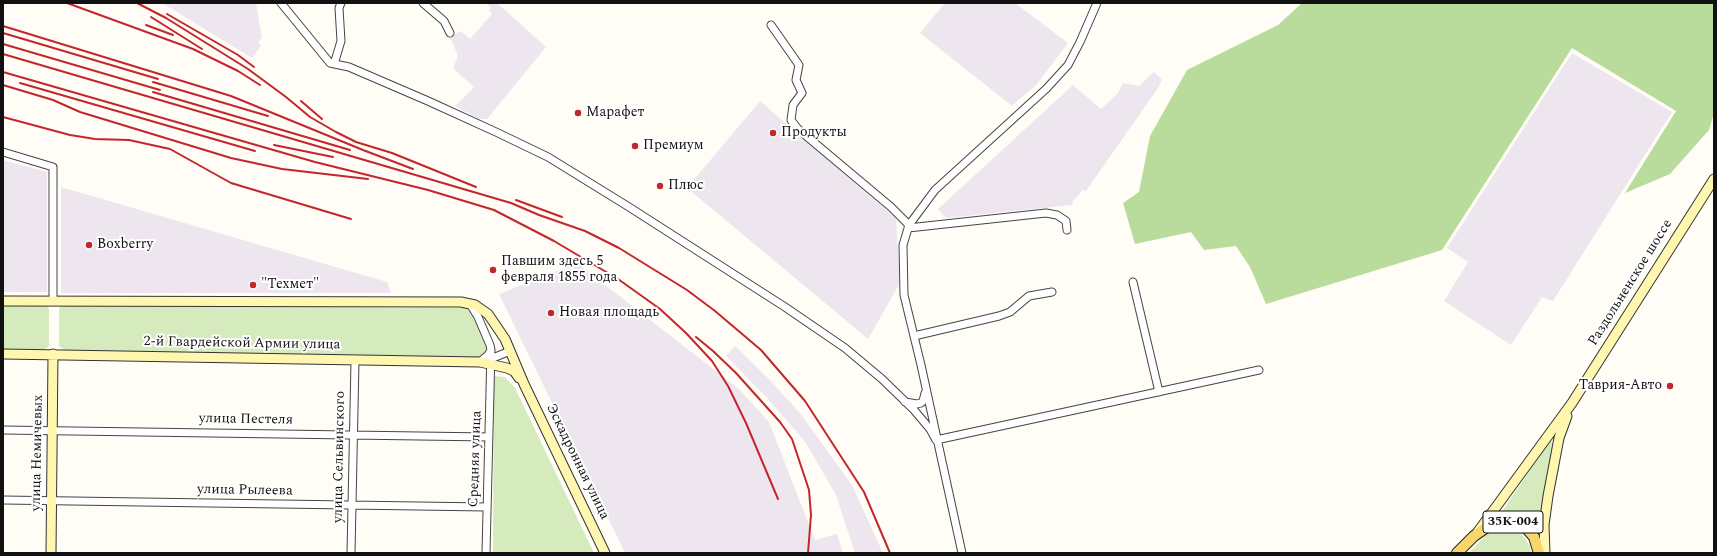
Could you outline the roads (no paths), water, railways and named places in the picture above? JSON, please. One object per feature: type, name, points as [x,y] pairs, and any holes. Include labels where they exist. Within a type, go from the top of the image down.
[{"type":"main road","name":"Раздольненское шоссе","points":[[1572,403],[1714,179]]},
{"type":"main road","points":[[3,301],[461,302],[470,304],[488,314],[505,339],[524,384]]},
{"type":"main road","name":"2-й Гвардейской Армии улица","points":[[3,354],[355,361],[491,362],[514,371],[524,384]]},
{"type":"main road","name":"улица Немичевых","points":[[51,553],[53,354]]},
{"type":"main road","name":"Эскадронная улица","points":[[524,384],[606,553]]},
{"type":"main road","points":[[1474,536],[1572,403]]},
{"type":"main road","points":[[1546,553],[1544,525],[1548,496],[1559,438],[1572,403]]},
{"type":"main road","name":"35К-004","points":[[1457,553],[1474,536],[1487,527],[1500,522],[1519,524],[1528,530],[1534,537],[1539,553]]},
{"type":"street","points":[[281,3],[330,63],[349,67],[428,101],[554,160],[791,311],[845,348],[882,379],[930,429],[936,440]]},
{"type":"street","points":[[334,64],[341,41],[339,8],[341,3]]},
{"type":"street","points":[[422,3],[444,21],[450,33]]},
{"type":"street","points":[[962,553],[904,295],[903,245],[908,226],[935,190],[1046,89],[1068,65],[1097,3]]},
{"type":"street","points":[[771,25],[799,65],[796,80],[802,93],[793,105],[791,120],[798,129],[891,207],[908,226]]},
{"type":"street","points":[[3,152],[53,167],[53,301]]},
{"type":"street","points":[[908,226],[1046,213],[1057,215],[1066,221],[1067,230]]},
{"type":"street","points":[[1132,282],[1159,392]]},
{"type":"street","points":[[914,336],[999,316],[1010,312],[1029,296],[1052,292]]},
{"type":"street","name":"Средняя улица","points":[[470,304],[483,327],[490,345],[491,362],[486,553]]},
{"type":"street","points":[[480,362],[488,356],[490,350]]},
{"type":"street","points":[[491,362],[510,352]]},
{"type":"street","name":"улица Сельвинского","points":[[351,553],[355,361]]},
{"type":"street","points":[[936,440],[1259,370]]},
{"type":"street","points":[[905,402],[917,404],[921,403],[924,398],[926,388]]},
{"type":"street","name":"улица Пестеля","points":[[3,430],[489,437]]},
{"type":"street","name":"улица Рылеева","points":[[3,500],[487,507]]},
{"type":"railway","points":[[67,3],[193,49],[238,71],[260,85]]},
{"type":"railway","points":[[137,3],[166,18],[248,69],[310,117],[336,132],[356,142],[392,153],[476,187]]},
{"type":"railway","points":[[167,14],[238,55],[254,67]]},
{"type":"railway","points":[[151,17],[202,49]]},
{"type":"railway","points":[[146,25],[173,35]]},
{"type":"railway","points":[[3,26],[231,96],[413,169]]},
{"type":"railway","points":[[3,33],[158,79]]},
{"type":"railway","points":[[3,44],[160,90]]},
{"type":"railway","points":[[3,54],[511,203],[539,215],[585,231],[619,248],[687,290],[715,311],[761,350],[805,401],[864,492],[890,553]]},
{"type":"railway","points":[[3,72],[315,162],[428,190],[494,210],[554,241],[618,279],[660,309],[686,333],[712,361],[728,386],[746,423],[778,499]]},
{"type":"railway","points":[[153,82],[268,116]]},
{"type":"railway","points":[[20,83],[255,151]]},
{"type":"railway","points":[[3,85],[53,100],[80,112],[231,158],[282,169],[368,179]]},
{"type":"railway","points":[[153,92],[350,150]]},
{"type":"railway","points":[[301,101],[322,119]]},
{"type":"railway","points":[[3,117],[70,135],[95,139],[129,140],[170,149],[231,183],[351,219]]},
{"type":"railway","points":[[274,145],[333,157]]},
{"type":"railway","points":[[516,200],[562,217]]},
{"type":"railway","points":[[696,337],[736,373],[780,422],[792,439],[809,490],[811,515],[808,553]]},
{"type":"place","name":"Марафет","points":[[578,113]]},
{"type":"place","name":"Продукты","points":[[773,133]]},
{"type":"place","name":"Премиум","points":[[635,146]]},
{"type":"place","name":"Плюс","points":[[660,186]]},
{"type":"place","name":"Boxberry","points":[[89,245]]},
{"type":"place","name":"Павшим здесь 5 февраля 1855 года","points":[[493,270]]},
{"type":"place","name":"\"Техмет\"","points":[[253,285]]},
{"type":"place","name":"Новая площадь","points":[[551,313]]},
{"type":"place","name":"Таврия-Авто","points":[[1670,386]]}]
